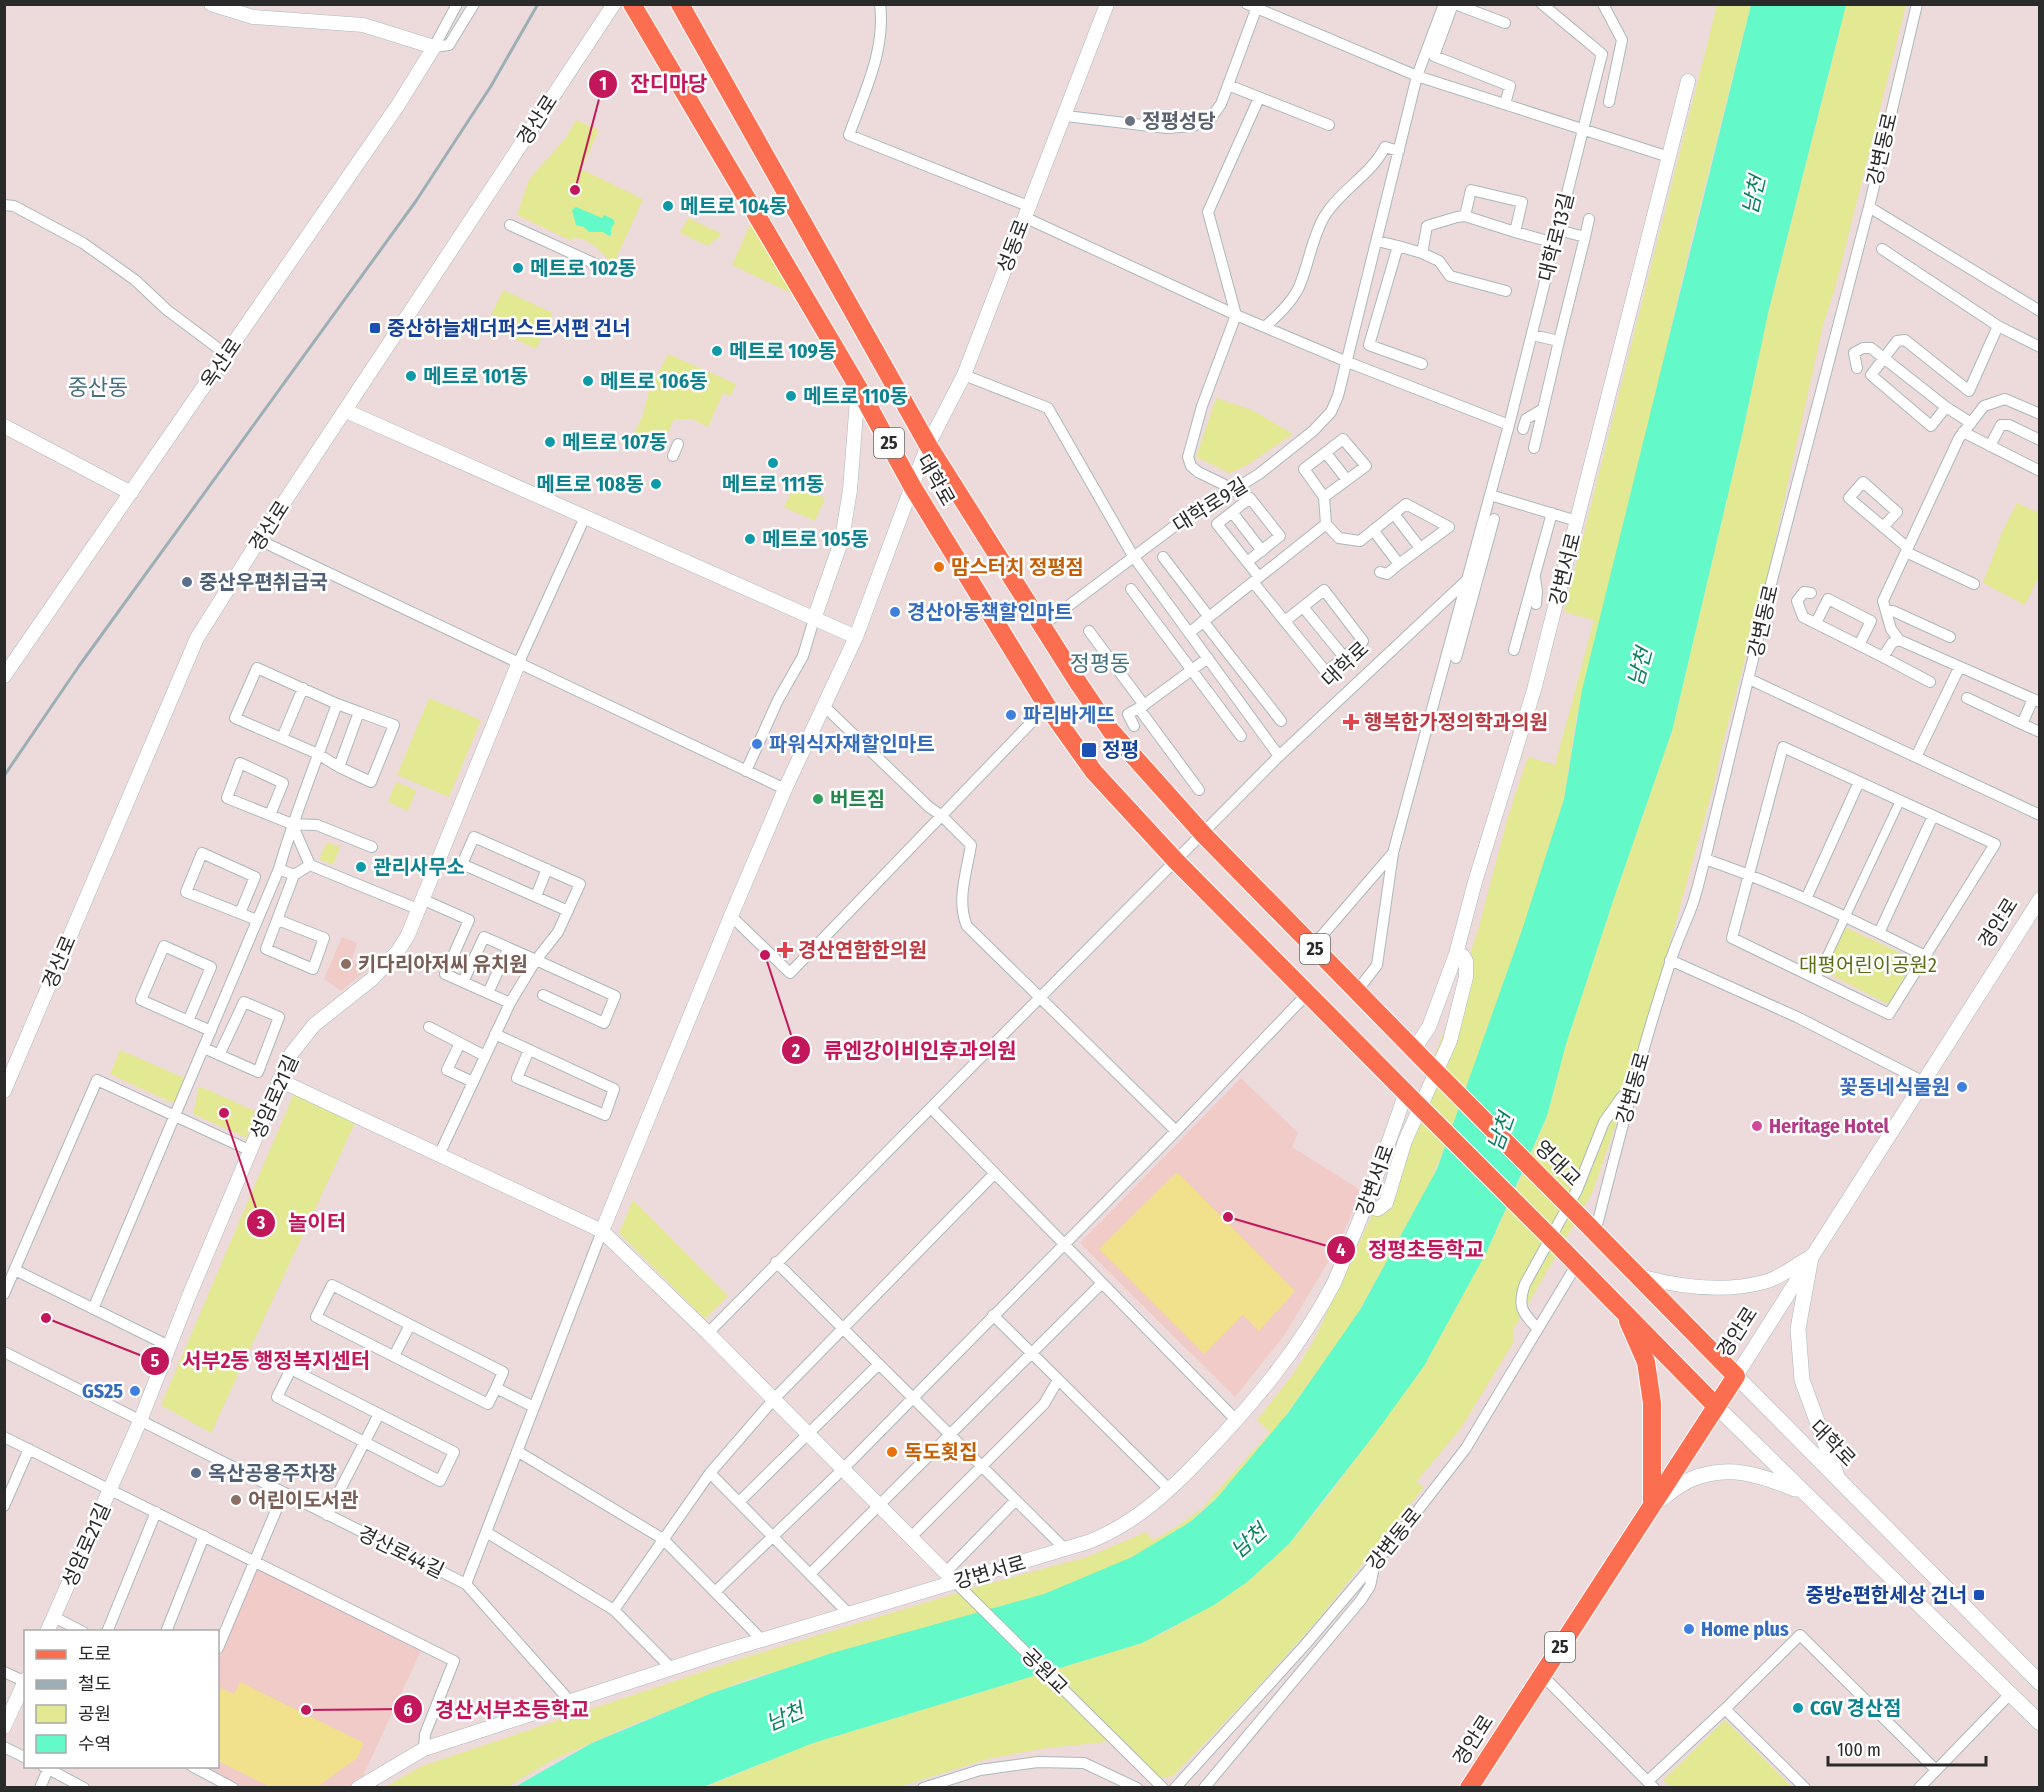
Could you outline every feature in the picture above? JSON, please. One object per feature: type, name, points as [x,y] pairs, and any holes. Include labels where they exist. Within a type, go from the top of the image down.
[{"type":"main road","name":"대학로","points":[[632,4],[858,387],[912,486],[1047,706],[1094,772],[1176,861]]},
{"type":"main road","name":"대학로","points":[[680,4],[928,445],[1111,731],[1203,834],[1428,1064]]},
{"type":"main road","points":[[1176,861],[1578,1264],[1716,1406],[2040,1723]]},
{"type":"main road","name":"영대교","points":[[1428,1064],[1595,1233]]},
{"type":"main road","name":"대학로","points":[[1595,1233],[2040,1683]]},
{"type":"main road","points":[[1811,1257],[1798,1329],[1802,1380],[1839,1482]]},
{"type":"main road","points":[[1624,1311],[1646,1362],[1652,1403],[1652,1506]]},
{"type":"main road","name":"경안로","points":[[1469,1788],[1736,1376]]},
{"type":"main road","points":[[1652,1506],[1691,1479],[1724,1471],[1761,1475],[1803,1492]]},
{"type":"street","points":[[211,4],[253,17],[363,25],[434,47],[448,45],[474,4]]},
{"type":"street","points":[[434,47],[457,4]]},
{"type":"street","name":"경산로","points":[[4,1091],[197,638],[259,540],[615,4]]},
{"type":"street","points":[[880,4],[882,17],[880,46],[849,135],[1026,212],[1093,248],[1236,315],[1345,361],[1509,425]]},
{"type":"street","name":"성동로","points":[[602,1231],[785,789],[856,637],[928,445],[964,375],[1026,212],[1066,116],[1107,4]]},
{"type":"street","name":"대학로9길","points":[[1043,625],[1172,528],[1259,474],[1317,428],[1331,412],[1338,396],[1417,76],[1444,4]]},
{"type":"street","points":[[1505,23],[1454,4],[1434,56],[1510,86],[1505,104]]},
{"type":"street","name":"대학로13길","points":[[1469,584],[1602,54],[1542,4]]},
{"type":"street","points":[[1603,4],[1622,40],[1610,102]]},
{"type":"street","name":"강변동로","points":[[1595,1233],[1622,1126],[1670,960],[1693,902],[1705,859],[1771,584],[1869,207],[1917,4]]},
{"type":"street","points":[[1066,116],[1167,128],[1193,126],[1211,118],[1221,104],[1228,86],[1253,6],[1417,76],[1669,157]]},
{"type":"street","name":"옥산로","points":[[4,676],[410,87],[434,47]]},
{"type":"street","name":"강변서로","points":[[1414,1049],[1429,1027],[1456,954],[1475,882],[1534,690],[1688,81]]},
{"type":"street","points":[[1228,86],[1329,125]]},
{"type":"street","points":[[1233,489],[1198,472],[1191,466],[1188,457],[1202,406],[1236,315],[1208,212],[1259,98]]},
{"type":"street","points":[[1266,327],[1298,290],[1308,254],[1325,216],[1340,197],[1381,156],[1385,147],[1398,152]]},
{"type":"street","points":[[1465,216],[1471,190],[1522,202],[1515,232]]},
{"type":"street","points":[[4,205],[14,206],[84,243],[135,280],[167,310],[226,355]]},
{"type":"street","points":[[1869,207],[2040,311]]},
{"type":"street","points":[[1422,253],[1427,226],[1465,216],[1555,243]]},
{"type":"street","points":[[1534,448],[1589,219]]},
{"type":"street","points":[[510,225],[602,267]]},
{"type":"street","points":[[1558,230],[1585,237]]},
{"type":"street","points":[[1377,241],[1422,253],[1439,261],[1450,276],[1506,291]]},
{"type":"street","points":[[1398,246],[1369,345],[1422,363]]},
{"type":"street","points":[[1882,249],[1998,326],[2040,347]]},
{"type":"street","points":[[1946,407],[1931,426],[1871,375],[1897,341],[1905,340],[1969,391],[1998,326]]},
{"type":"street","points":[[1532,335],[1558,341]]},
{"type":"street","points":[[1857,368],[1854,353],[1863,348],[1871,348],[1946,407],[1971,423]]},
{"type":"street","points":[[964,375],[1048,408],[1133,556],[1279,756]]},
{"type":"street","points":[[746,771],[778,700],[803,656],[842,539],[841,515],[850,430],[858,387]]},
{"type":"street","points":[[2022,724],[2036,701],[1899,640],[1891,629],[1883,601],[1963,432],[1984,405],[2006,399],[2040,414]]},
{"type":"street","points":[[1523,429],[1526,419],[1543,410]]},
{"type":"street","points":[[346,411],[856,637]]},
{"type":"street","points":[[1990,446],[2001,425],[2009,425],[2040,440]]},
{"type":"street","points":[[4,426],[131,493]]},
{"type":"street","points":[[1963,432],[2040,471]]},
{"type":"street","points":[[1324,497],[1366,466],[1343,439],[1304,470],[1324,497],[1326,524],[1339,538],[1360,541],[1406,504],[1449,527],[1387,574],[1380,572]]},
{"type":"street","points":[[673,456],[678,444]]},
{"type":"street","points":[[1326,453],[1347,480]]},
{"type":"street","points":[[1883,527],[1897,512],[1863,482],[1849,498],[1907,550],[1974,584]]},
{"type":"street","points":[[1490,495],[1577,521]]},
{"type":"street","points":[[1247,562],[1280,536],[1250,498],[1217,524],[1247,562],[1256,580],[1285,621],[1326,672],[1363,640],[1324,590],[1285,621]]},
{"type":"street","points":[[1232,512],[1266,547],[1282,559]]},
{"type":"street","points":[[1514,650],[1552,513]]},
{"type":"street","points":[[1394,514],[1420,548]]},
{"type":"street","points":[[519,662],[585,517]]},
{"type":"street","points":[[1357,991],[1377,965],[1393,853],[1469,584],[1494,519]]},
{"type":"street","points":[[1189,633],[1326,524]]},
{"type":"street","points":[[1373,530],[1399,564]]},
{"type":"street","points":[[259,540],[785,789]]},
{"type":"street","points":[[1163,557],[1281,721]]},
{"type":"street","points":[[1534,574],[1536,604]]},
{"type":"street","points":[[1456,658],[1469,584]]},
{"type":"street","name":"대학로","points":[[1176,861],[1279,756],[1469,584]]},
{"type":"street","points":[[1131,590],[1241,736]]},
{"type":"street","points":[[1811,592],[1804,592],[1797,601],[1803,617],[1930,681]]},
{"type":"street","points":[[1816,623],[1828,599],[1871,621],[1859,645]]},
{"type":"street","points":[[1303,607],[1344,657]]},
{"type":"street","points":[[1886,611],[1893,611],[1950,637]]},
{"type":"street","points":[[1089,632],[1144,705]]},
{"type":"street","points":[[1883,657],[1892,643],[1899,640]]},
{"type":"street","points":[[1134,726],[1128,714],[1144,705],[1208,658]]},
{"type":"street","name":"성암로21길","points":[[48,1630],[140,1421],[291,1054],[314,1025],[362,989],[398,951],[408,934],[422,905],[519,662]]},
{"type":"street","points":[[257,668],[337,704],[394,725],[371,782],[318,754],[235,717],[257,668]]},
{"type":"street","points":[[1916,758],[1959,668]]},
{"type":"street","points":[[1749,680],[2040,815]]},
{"type":"street","points":[[282,738],[303,688]]},
{"type":"street","points":[[1967,698],[2040,732]]},
{"type":"street","points":[[93,1309],[279,869],[292,824],[337,704]]},
{"type":"street","points":[[1144,705],[1140,710],[1199,790]]},
{"type":"street","points":[[824,706],[971,844],[962,900],[963,917],[967,926],[1176,1131]]},
{"type":"street","points":[[731,916],[789,973],[1047,706]]},
{"type":"street","points":[[339,766],[359,712]]},
{"type":"street","points":[[1783,747],[1900,801],[1995,844],[1889,1014],[1732,938],[1783,747]]},
{"type":"street","points":[[270,815],[283,783],[240,763],[227,798],[292,824],[317,825],[372,847]]},
{"type":"street","points":[[1806,899],[1859,782]]},
{"type":"street","points":[[1816,979],[1900,801]]},
{"type":"street","points":[[1879,933],[1933,816]]},
{"type":"street","points":[[292,824],[310,865],[469,920],[446,974],[510,1003]]},
{"type":"street","points":[[439,1155],[510,1003],[536,960],[558,932],[568,911],[580,884],[474,837],[462,864],[568,911]]},
{"type":"street","points":[[240,913],[255,877],[201,853],[186,892],[257,920]]},
{"type":"street","points":[[1312,946],[1393,853]]},
{"type":"street","points":[[1705,859],[1749,874],[1806,899],[1925,956]]},
{"type":"street","points":[[708,1333],[1176,861]]},
{"type":"street","points":[[278,920],[324,938],[312,969],[266,949],[294,876],[310,865]]},
{"type":"street","points":[[279,869],[294,876]]},
{"type":"street","points":[[536,896],[547,869]]},
{"type":"street","name":"경안로","points":[[1736,1376],[2040,899]]},
{"type":"street","points":[[463,982],[484,938],[615,996],[604,1023],[543,995]]},
{"type":"street","points":[[188,1021],[211,967],[164,946],[141,1000],[188,1021],[211,1031]]},
{"type":"street","points":[[488,993],[508,949]]},
{"type":"street","points":[[1366,1207],[1378,1209],[1386,1203],[1405,1141],[1450,1041],[1466,977],[1466,961],[1463,956],[1456,954]]},
{"type":"street","points":[[1670,960],[1797,1017],[1924,1082]]},
{"type":"street","points":[[715,1592],[843,1469],[1063,1243],[1176,1131],[1307,994]]},
{"type":"street","points":[[204,1048],[219,1055],[258,1072],[279,1017],[244,1002],[219,1055]]},
{"type":"street","points":[[429,1027],[485,1056]]},
{"type":"street","points":[[495,1035],[529,1050],[614,1089],[605,1115],[517,1078],[529,1050]]},
{"type":"street","points":[[460,1043],[447,1070],[473,1082]]},
{"type":"street","points":[[4,1294],[97,1080],[251,1151]]},
{"type":"street","points":[[279,1080],[602,1231],[708,1333],[950,1577],[1016,1500]]},
{"type":"street","points":[[1538,1329],[1521,1309],[1520,1299],[1525,1284],[1577,1190],[1604,1122],[1621,1098],[1635,1085]]},
{"type":"street","name":"강변서로","points":[[358,1788],[424,1749],[569,1700],[849,1614],[950,1577],[1065,1549],[1110,1534],[1128,1523],[1169,1489],[1237,1421],[1286,1360],[1334,1283],[1410,1096]]},
{"type":"street","points":[[931,1108],[1237,1421]]},
{"type":"street","points":[[615,1610],[710,1473],[774,1399],[995,1173]]},
{"type":"street","points":[[466,1584],[602,1231]]},
{"type":"street","points":[[1638,1276],[1675,1286],[1719,1288],[1766,1282],[1811,1257]]},
{"type":"street","points":[[776,1262],[1065,1549]]},
{"type":"street","name":"강변동로","points":[[1175,1788],[1305,1645],[1375,1563],[1466,1448],[1578,1264]]},
{"type":"street","points":[[15,1270],[169,1346]]},
{"type":"street","points":[[810,1574],[1102,1283]]},
{"type":"street","points":[[332,1286],[410,1325],[503,1372],[488,1404],[316,1317],[332,1286]]},
{"type":"street","points":[[993,1315],[1169,1489]]},
{"type":"street","points":[[394,1356],[410,1325]]},
{"type":"street","name":"경산로44길","points":[[4,1352],[466,1584],[569,1700]]},
{"type":"street","points":[[739,1502],[879,1364]]},
{"type":"street","points":[[291,1369],[379,1414],[454,1452],[440,1480],[277,1397],[291,1369]]},
{"type":"street","points":[[911,1537],[1044,1404],[1058,1380]]},
{"type":"street","points":[[496,1388],[534,1407]]},
{"type":"street","points":[[327,1515],[379,1414]]},
{"type":"street","points":[[4,1437],[454,1662],[425,1734],[424,1749]]},
{"type":"street","points":[[4,1506],[29,1449]]},
{"type":"street","points":[[517,1451],[663,1539],[762,1640]]},
{"type":"street","points":[[710,1473],[849,1614]]},
{"type":"street","points":[[219,1646],[284,1494]]},
{"type":"street","points":[[108,1630],[156,1512]]},
{"type":"street","points":[[486,1532],[615,1610],[671,1668]]},
{"type":"street","points":[[167,1630],[204,1536]]},
{"type":"street","points":[[1204,1788],[1361,1600],[1370,1586],[1375,1563]]},
{"type":"street","name":"공원교","points":[[950,1577],[1163,1788]]},
{"type":"street","points":[[54,1617],[79,1630]]},
{"type":"street","points":[[1542,1675],[1651,1784],[1800,1635],[1936,1770]]},
{"type":"street","points":[[4,1672],[24,1681]]},
{"type":"street","points":[[4,1727],[24,1683]]},
{"type":"street","points":[[1919,1788],[2010,1694]]},
{"type":"street","points":[[1725,1709],[1805,1788]]},
{"type":"street","points":[[4,1747],[24,1757]]},
{"type":"street","points":[[928,1787],[980,1770],[1038,1762],[1084,1763],[1133,1787]]},
{"type":"street","points":[[40,1788],[45,1768],[84,1788]]},
{"type":"street","points":[[194,1768],[233,1788]]},
{"type":"shaded area","name":"키다리아저씨 유치원","points":[[342,937],[357,943],[352,960],[370,968],[341,991],[324,979]]},
{"type":"shaded area","points":[[1241,1078],[1298,1133],[1292,1147],[1362,1191],[1337,1247],[1285,1334],[1235,1397],[1080,1243]]},
{"type":"shaded area","points":[[1177,1172],[1295,1291],[1259,1331],[1243,1315],[1204,1354],[1099,1249]]},
{"type":"shaded area","points":[[259,1564],[423,1646],[358,1787],[233,1787],[195,1768],[219,1768],[219,1652]]},
{"type":"shaded area","points":[[240,1682],[364,1743],[357,1758],[317,1787],[270,1787],[219,1762],[219,1693],[221,1688],[234,1694]]},
{"type":"green space","points":[[1717,5],[1751,5],[1693,233],[1577,714],[1564,799],[1525,922],[1431,1181],[1355,1318],[1279,1425],[1219,1495],[1188,1523],[1141,1553],[1059,1590],[748,1679],[627,1727],[553,1760],[507,1787],[383,1788],[422,1766],[743,1658],[987,1584],[1087,1557],[1146,1532],[1153,1540],[1175,1528],[1202,1508],[1270,1432],[1257,1420],[1294,1373],[1315,1338],[1386,1185],[1407,1122],[1449,1020],[1479,926],[1509,813],[1528,757],[1555,765],[1594,620],[1564,612]]},
{"type":"green space","points":[[1846,5],[1906,5],[1835,288],[1823,325],[1769,568],[1714,784],[1636,1065],[1593,1191],[1513,1330],[1513,1343],[1461,1428],[1416,1482],[1424,1487],[1316,1622],[1173,1776],[1161,1778],[1124,1740],[1048,1748],[991,1758],[898,1787],[703,1788],[813,1743],[1142,1643],[1171,1629],[1247,1582],[1289,1544],[1325,1500],[1424,1366],[1486,1253],[1547,1116],[1566,1044],[1672,731],[1742,435],[1769,309]]},
{"type":"green space","points":[[576,120],[599,130],[581,169],[643,199],[616,259],[608,260],[589,242],[574,238],[572,241],[517,215],[529,179],[565,139]]},
{"type":"green space","points":[[688,218],[722,234],[708,246],[680,233]]},
{"type":"green space","points":[[752,220],[795,295],[732,265]]},
{"type":"green space","points":[[503,290],[553,313],[536,349],[486,326]]},
{"type":"green space","points":[[668,354],[736,384],[731,396],[723,393],[708,427],[692,419],[674,419],[660,450],[632,437],[642,417],[649,391]]},
{"type":"green space","points":[[1216,398],[1252,410],[1293,434],[1247,465],[1230,473],[1196,457]]},
{"type":"green space","points":[[807,482],[822,489],[819,495],[825,498],[815,521],[784,507],[793,488],[802,493]]},
{"type":"green space","points":[[2017,503],[2039,513],[2039,576],[2025,605],[1983,583],[2003,530]]},
{"type":"green space","points":[[429,698],[481,720],[449,797],[397,775]]},
{"type":"green space","points":[[396,782],[416,790],[408,811],[388,802]]},
{"type":"green space","points":[[327,842],[340,847],[333,865],[319,859]]},
{"type":"green space","name":"대평어린이공원2","points":[[1845,927],[1915,960],[1888,1004],[1821,970]]},
{"type":"green space","points":[[120,1050],[189,1080],[181,1107],[110,1074]]},
{"type":"green space","points":[[298,1084],[360,1112],[211,1433],[161,1405]]},
{"type":"green space","points":[[199,1086],[255,1111],[247,1138],[193,1114]]},
{"type":"green space","points":[[633,1200],[728,1296],[705,1319],[619,1233]]},
{"type":"green space","points":[[1725,1720],[1792,1787],[1671,1787],[1663,1780]]},
{"type":"water","name":"남천","points":[[1751,5],[1846,5],[1769,309],[1742,435],[1672,731],[1566,1044],[1547,1116],[1486,1253],[1424,1366],[1374,1435],[1289,1544],[1247,1582],[1214,1605],[1142,1643],[813,1743],[703,1787],[513,1788],[592,1743],[712,1693],[832,1653],[1044,1594],[1132,1557],[1190,1522],[1216,1499],[1288,1413],[1360,1310],[1437,1169],[1522,930],[1564,799],[1582,690]]},
{"type":"water","points":[[576,207],[602,218],[604,215],[613,219],[615,223],[611,228],[611,235],[603,232],[589,232],[584,227],[576,225],[572,210]]},
{"type":"railway","points":[[4,776],[79,666],[416,201],[491,86],[538,4]]},
{"type":"place","name":"정평성당","points":[[1130,121]]},
{"type":"place","name":"잔디마당","points":[[575,190]]},
{"type":"place","name":"메트로 104동","points":[[668,206]]},
{"type":"place","name":"메트로 102동","points":[[518,268]]},
{"type":"place","name":"중산하늘채더퍼스트서편 건너","points":[[375,328]]},
{"type":"place","name":"메트로 109동","points":[[717,351]]},
{"type":"place","name":"메트로 101동","points":[[411,376]]},
{"type":"place","name":"메트로 106동","points":[[588,381]]},
{"type":"place","name":"메트로 110동","points":[[791,396]]},
{"type":"place","name":"메트로 107동","points":[[550,442]]},
{"type":"place","name":"메트로 111동","points":[[773,463]]},
{"type":"place","name":"메트로 108동","points":[[656,484]]},
{"type":"place","name":"메트로 105동","points":[[750,539]]},
{"type":"place","name":"맘스터치 정평점","points":[[939,567]]},
{"type":"place","name":"중산우편취급국","points":[[187,582]]},
{"type":"place","name":"경산아동책할인마트","points":[[895,612]]},
{"type":"place","name":"파리바게뜨","points":[[1011,715]]},
{"type":"place","name":"행복한가정의학과의원","points":[[1351,722]]},
{"type":"place","name":"파워식자재할인마트","points":[[757,744]]},
{"type":"place","name":"정평","points":[[1089,750]]},
{"type":"place","name":"버트짐","points":[[818,799]]},
{"type":"place","name":"관리사무소","points":[[361,867]]},
{"type":"place","name":"경산연합한의원","points":[[785,950]]},
{"type":"place","name":"류엔강이비인후과의원","points":[[765,955]]},
{"type":"place","name":"키다리아저씨 유치원","points":[[346,964]]},
{"type":"place","name":"꽃동네식물원","points":[[1962,1087]]},
{"type":"place","name":"놀이터","points":[[224,1113]]},
{"type":"place","name":"Heritage Hotel","points":[[1757,1126]]},
{"type":"place","name":"정평초등학교","points":[[1228,1217]]},
{"type":"place","name":"서부2동 행정복지센터","points":[[46,1318]]},
{"type":"place","name":"GS25","points":[[135,1391]]},
{"type":"place","name":"독도횟집","points":[[892,1452]]},
{"type":"place","name":"옥산공용주차장","points":[[196,1473]]},
{"type":"place","name":"어린이도서관","points":[[236,1500]]},
{"type":"place","name":"중방e편한세상 건너","points":[[1979,1595]]},
{"type":"place","name":"Home plus","points":[[1689,1629]]},
{"type":"place","name":"CGV 경산점","points":[[1798,1708]]},
{"type":"place","name":"경산서부초등학교","points":[[306,1710]]},
{"type":"district","name":"중산동","points":[[98,387]]},
{"type":"district","name":"정평동","points":[[1100,663]]}]
